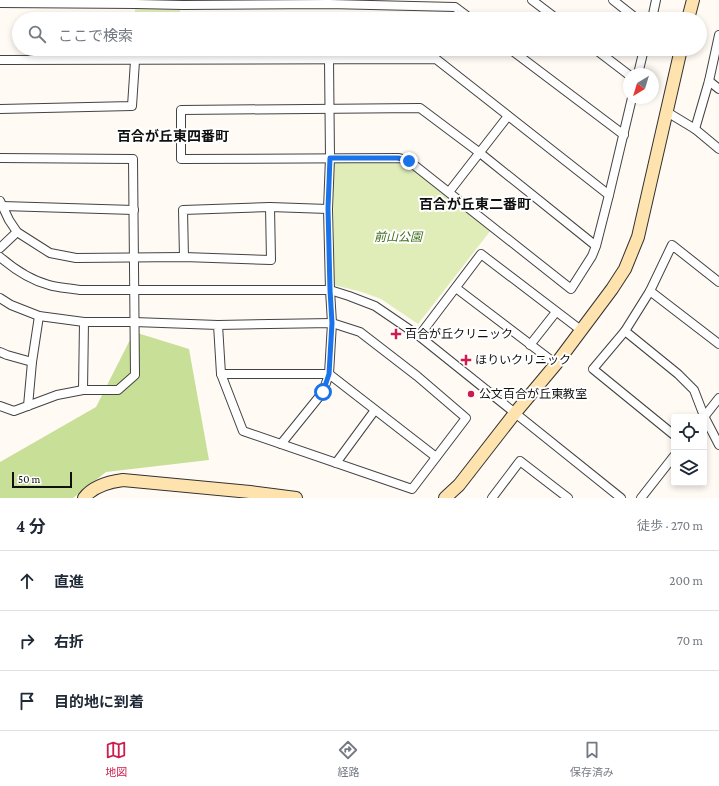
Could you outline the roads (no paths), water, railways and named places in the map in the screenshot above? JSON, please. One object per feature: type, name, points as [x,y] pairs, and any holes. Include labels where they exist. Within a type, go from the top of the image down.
[{"type":"street","points":[[532,0],[548,12]]},
{"type":"street","points":[[613,0],[628,12]]},
{"type":"street","points":[[653,12],[656,0]]},
{"type":"street","points":[[690,12],[693,0]]},
{"type":"street","points":[[0,3],[136,2],[456,4],[464,12]]},
{"type":"street","points":[[695,129],[709,81],[719,35]]},
{"type":"street","points":[[519,56],[624,135]]},
{"type":"street","points":[[604,56],[623,70]]},
{"type":"street","points":[[639,68],[642,56]]},
{"type":"street","points":[[445,498],[459,485],[582,331],[625,269],[638,237],[679,56]]},
{"type":"street","points":[[0,60],[135,61],[436,59],[609,195]]},
{"type":"street","points":[[281,444],[323,392],[329,374],[332,323],[328,208],[330,158],[329,60]]},
{"type":"street","points":[[0,110],[132,106],[135,61]]},
{"type":"street","points":[[709,81],[719,89]]},
{"type":"street","points":[[596,246],[480,152],[420,108],[181,110],[181,159],[398,158],[409,161],[571,289],[592,256],[596,246],[631,104]]},
{"type":"street","points":[[667,112],[695,129],[719,148]]},
{"type":"street","points":[[450,192],[508,116]]},
{"type":"street","points":[[0,158],[133,158],[135,289],[135,375],[118,390],[83,390],[57,395],[14,411],[0,406]]},
{"type":"street","points":[[1,203],[134,210]]},
{"type":"street","points":[[1,203],[17,232],[50,253],[76,258],[184,257],[271,260],[270,207]]},
{"type":"street","points":[[184,257],[183,210],[270,207],[328,208]]},
{"type":"street","points":[[0,248],[17,232]]},
{"type":"street","points":[[671,433],[592,369],[625,331],[650,291],[672,245],[719,282]]},
{"type":"street","points":[[419,336],[481,254],[582,331]]},
{"type":"street","points":[[0,257],[27,276],[49,285],[80,290],[330,290],[376,306],[419,336],[487,394],[515,413],[621,498]]},
{"type":"street","points":[[456,288],[556,364]]},
{"type":"street","points":[[650,291],[719,344]]},
{"type":"street","points":[[0,298],[11,305],[39,316],[84,322],[218,325],[332,323],[360,332],[467,417],[412,489],[243,431],[221,374],[218,325]]},
{"type":"street","points":[[530,345],[556,312]]},
{"type":"street","points":[[28,406],[32,362],[39,316]]},
{"type":"street","points":[[83,390],[84,322]]},
{"type":"street","points":[[625,331],[678,374],[694,390],[703,414]]},
{"type":"street","points":[[0,352],[32,362]]},
{"type":"street","points":[[221,374],[329,374],[436,457]]},
{"type":"street","points":[[706,414],[719,398]]},
{"type":"street","points":[[336,463],[375,410]]},
{"type":"street","points":[[707,423],[719,445]]},
{"type":"street","points":[[641,498],[671,460]]},
{"type":"street","points":[[492,498],[520,461],[568,498]]},
{"type":"street","points":[[84,498],[87,494],[104,483],[123,480],[249,495],[296,498]]},
{"type":"place","name":"百合が丘クリニック","points":[[396,334]]},
{"type":"place","name":"ほりいクリニック","points":[[466,360]]},
{"type":"place","name":"公文百合が丘東教室","points":[[471,394]]},
{"type":"district","name":"百合が丘東四番町","points":[[173,136]]},
{"type":"district","name":"百合が丘東二番町","points":[[475,204]]},
{"type":"park label","name":"前山公園","points":[[398,237]]}]
